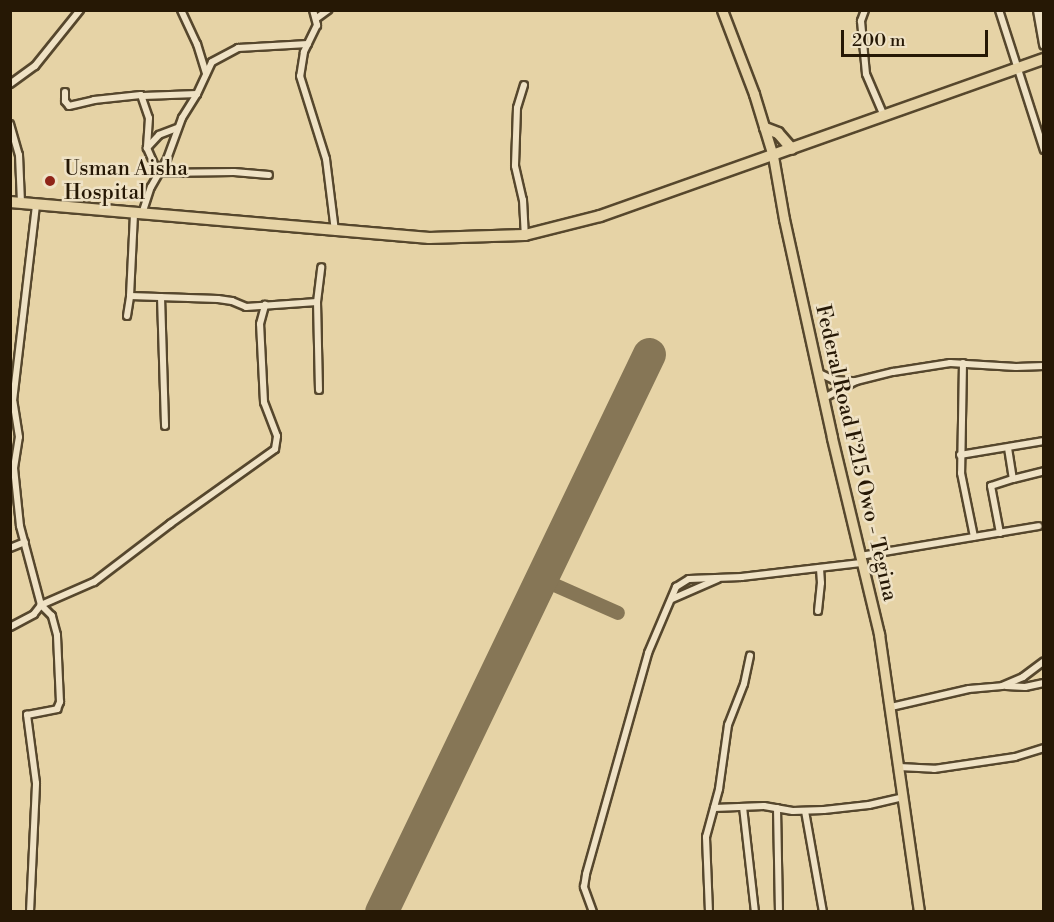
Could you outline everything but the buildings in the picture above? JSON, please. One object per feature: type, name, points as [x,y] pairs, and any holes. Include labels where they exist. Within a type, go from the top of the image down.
[{"type":"highway","points":[[16,203],[335,231],[455,239],[525,235],[600,216],[1044,59]]},
{"type":"highway","points":[[765,128],[778,133],[792,149]]},
{"type":"main road","name":"Federal Road F215 Owo - Tegina","points":[[722,10],[773,156],[784,219],[879,634],[919,912]]},
{"type":"street","points":[[10,84],[35,66],[80,10]]},
{"type":"street","points":[[181,10],[197,44],[206,74]]},
{"type":"street","points":[[313,10],[317,25],[300,67],[300,75],[326,159],[335,231]]},
{"type":"street","points":[[316,18],[328,10]]},
{"type":"street","points":[[865,10],[861,29],[866,74],[884,116]]},
{"type":"street","points":[[999,10],[1044,150]]},
{"type":"street","points":[[1038,10],[1044,44]]},
{"type":"street","points":[[127,316],[138,214],[170,152],[177,128],[212,62],[238,48],[308,44]]},
{"type":"street","points":[[524,85],[517,108],[515,166],[523,200],[525,235]]},
{"type":"street","points":[[65,92],[65,102],[69,106],[134,94],[142,96],[197,94]]},
{"type":"street","points":[[142,96],[149,118],[147,148],[158,173]]},
{"type":"street","points":[[10,124],[19,155],[16,203]]},
{"type":"street","points":[[147,148],[159,135],[177,128]]},
{"type":"street","points":[[158,173],[234,172],[269,175]]},
{"type":"street","points":[[30,912],[36,783],[27,715],[57,709],[60,702],[57,635],[52,616],[41,605],[20,526],[12,468],[19,437],[13,401],[14,355],[36,205]]},
{"type":"street","points":[[319,390],[317,302],[321,267]]},
{"type":"street","points":[[130,296],[218,299],[246,307],[317,302]]},
{"type":"street","points":[[161,297],[165,426]]},
{"type":"street","points":[[10,627],[34,615],[41,605],[94,582],[111,571],[170,524],[275,449],[277,436],[264,402],[260,324],[265,305]]},
{"type":"street","points":[[819,374],[834,380],[856,381],[920,367],[963,363],[1016,367],[1044,366]]},
{"type":"street","points":[[963,363],[964,410],[960,455],[962,485],[974,537]]},
{"type":"street","points":[[824,398],[856,381]]},
{"type":"street","points":[[960,455],[1044,441]]},
{"type":"street","points":[[1008,448],[1013,479]]},
{"type":"street","points":[[1000,533],[991,486],[1044,471]]},
{"type":"street","points":[[593,912],[584,887],[586,874],[648,653],[676,587],[683,581],[820,569],[861,559],[1039,526]]},
{"type":"street","points":[[10,548],[25,542]]},
{"type":"street","points":[[818,611],[822,583],[820,569]]},
{"type":"street","points":[[672,599],[719,579]]},
{"type":"street","points":[[709,912],[705,843],[723,770],[728,724],[744,684],[750,656]]},
{"type":"street","points":[[1002,686],[1023,677],[1044,662]]},
{"type":"street","points":[[891,707],[969,689],[1002,686],[1025,687],[1044,682]]},
{"type":"street","points":[[899,767],[934,769],[1015,757],[1044,748]]},
{"type":"street","points":[[714,808],[777,808],[805,811],[853,807],[903,797]]},
{"type":"street","points":[[743,807],[755,912]]},
{"type":"street","points":[[777,808],[779,912]]},
{"type":"street","points":[[805,811],[823,912]]},
{"type":"taxiway","points":[[541,579],[618,613]]},
{"type":"runway","points":[[381,912],[649,354]]},
{"type":"place","name":"Usman Aisha Hospital","points":[[50,181]]}]
